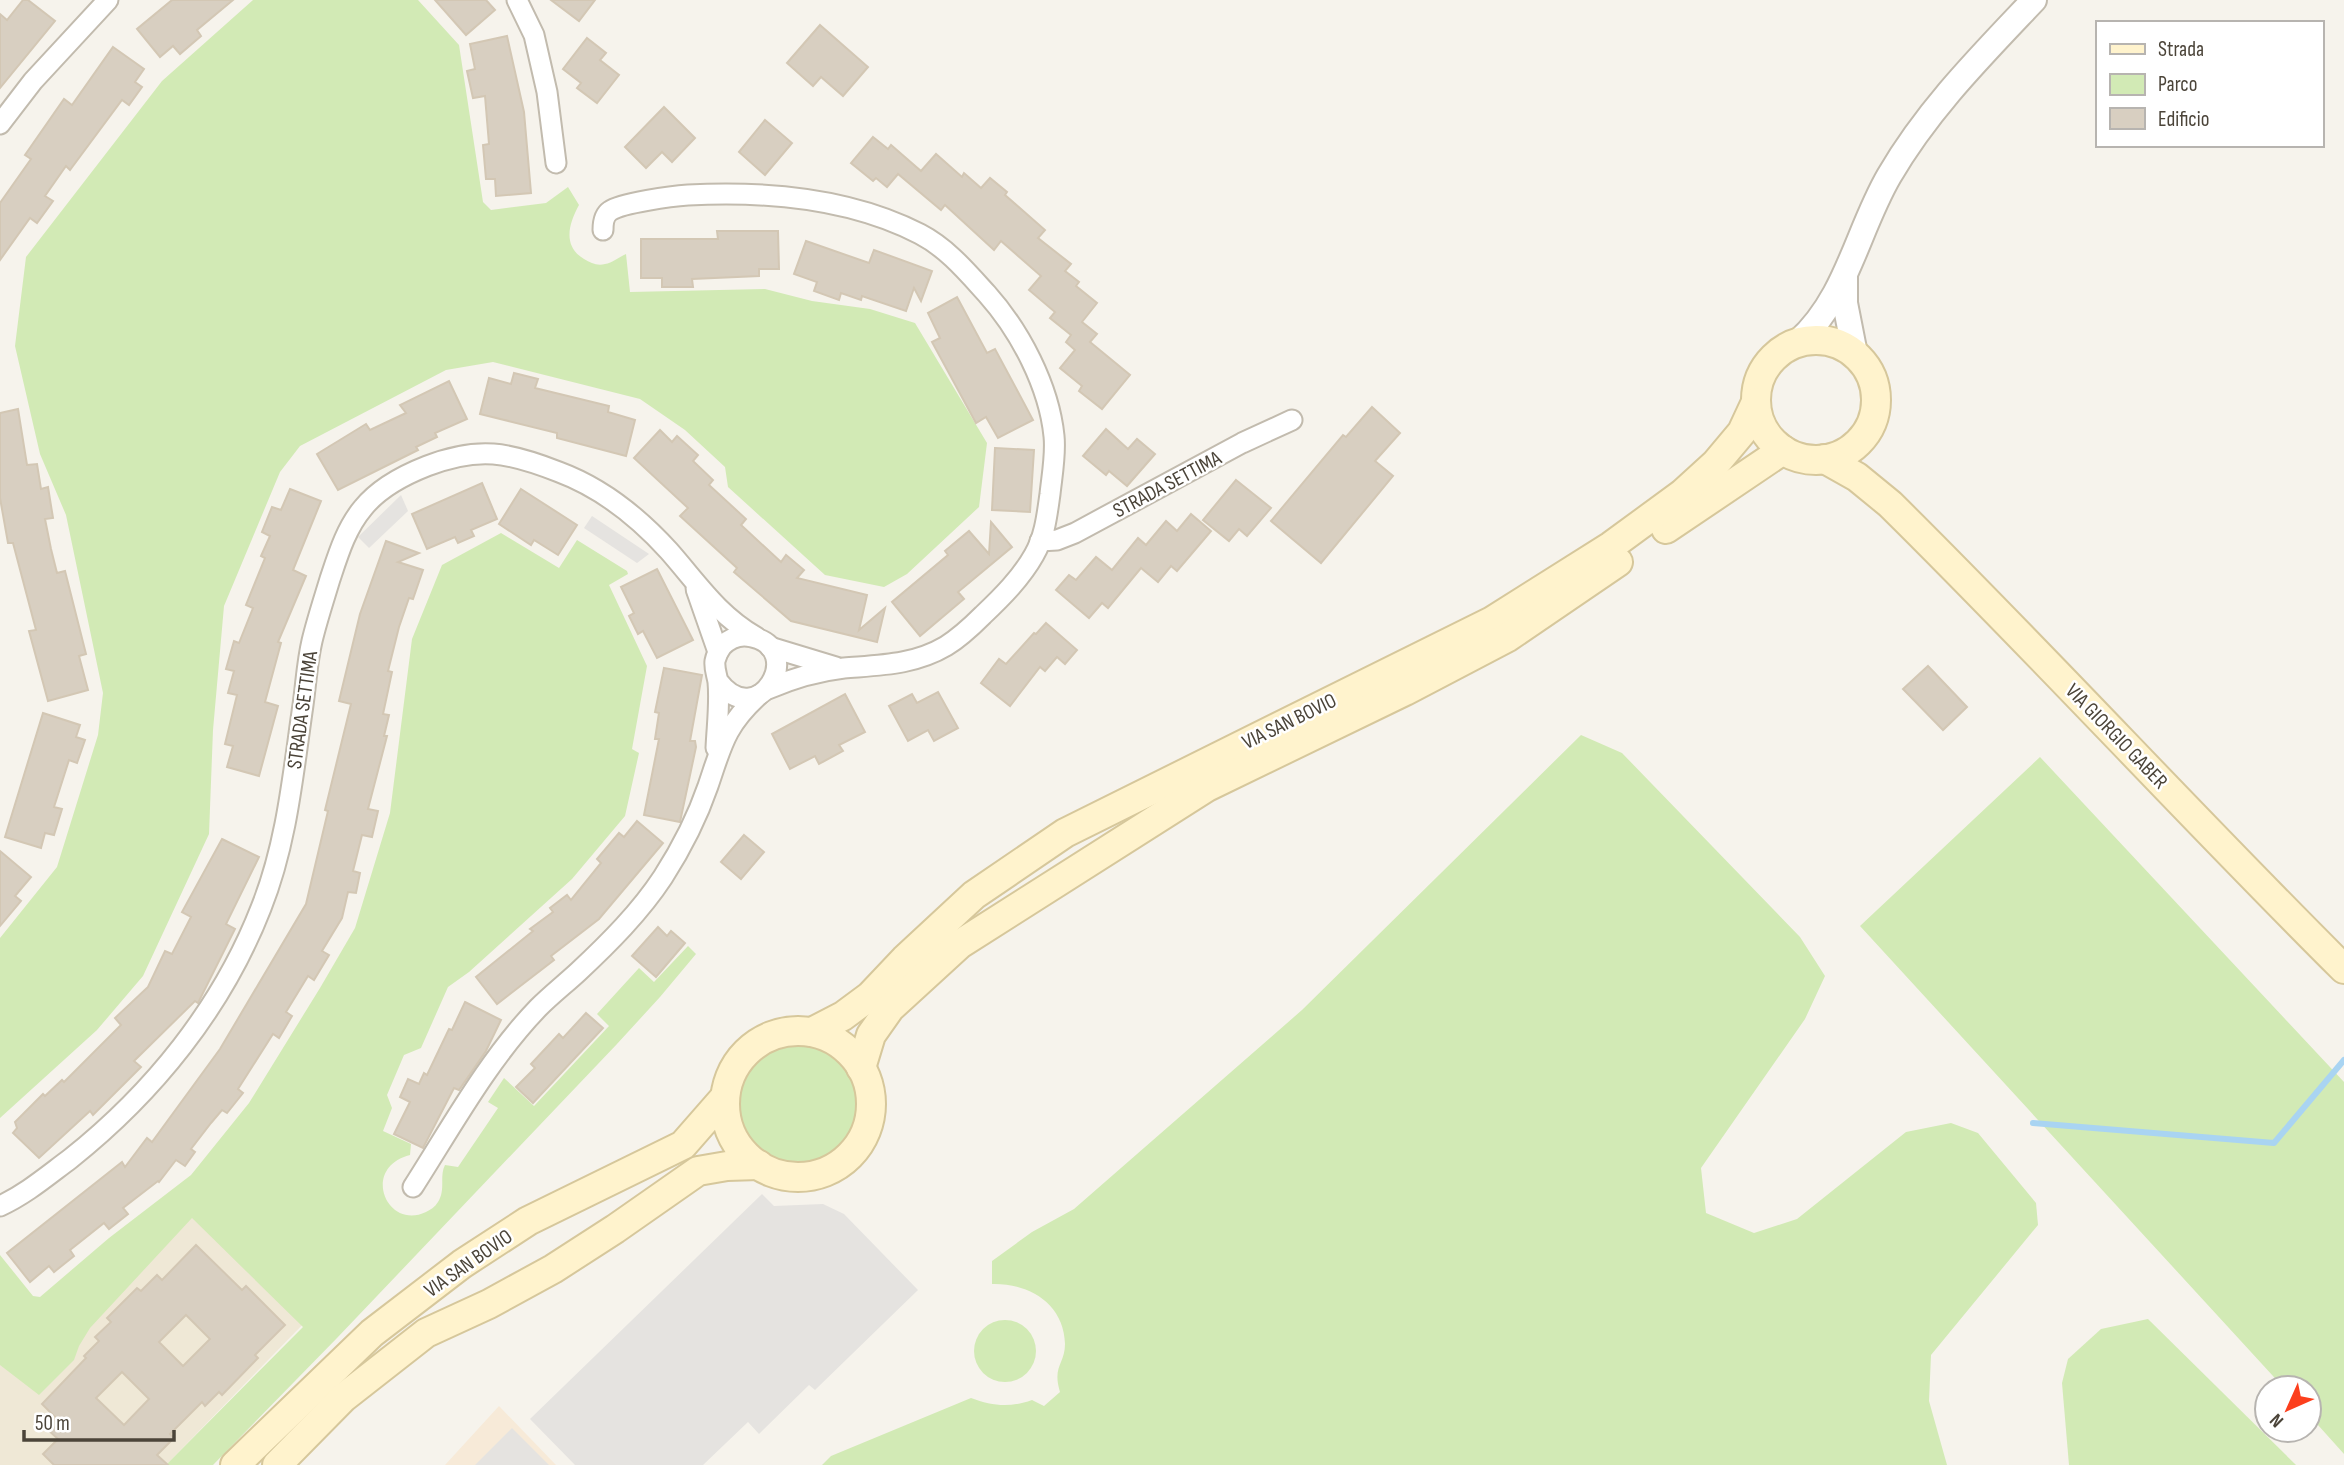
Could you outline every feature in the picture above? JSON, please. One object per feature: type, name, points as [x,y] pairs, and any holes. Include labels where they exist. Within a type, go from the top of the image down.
[{"type":"main road","points":[[1756,402],[1762,425],[1769,437],[1783,450],[1801,458],[1825,459],[1846,452],[1864,436],[1873,418],[1875,391],[1869,370],[1856,354],[1836,343],[1820,339],[1798,342]]},
{"type":"main road","name":"VIA SAN BOVIO","points":[[812,1032],[843,1016],[870,996],[905,959],[974,895],[1065,833],[1492,621],[1611,546],[1682,494],[1716,463],[1742,432],[1756,402],[1760,377],[1767,365],[1776,355],[1798,342]]},
{"type":"main road","name":"VIA GIORGIO GABER","points":[[1864,436],[1872,467],[1890,504]]},
{"type":"main road","name":"VIA SAN BOVIO","points":[[861,1068],[871,1035],[890,1008],[960,944],[1207,787],[1405,691],[1508,637],[1783,450]]},
{"type":"main road","name":"VIA GIORGIO GABER","points":[[1825,459],[1857,477],[1890,504],[2074,691],[2234,860],[2344,969]]},
{"type":"main road","name":"VIA SAN BOVIO","points":[[791,1031],[812,1032],[845,1048],[861,1068],[869,1089],[870,1109],[866,1128],[851,1153],[828,1170],[802,1176],[778,1174],[746,1155],[730,1131],[726,1119],[725,1097],[733,1071],[744,1054],[754,1045],[777,1034],[791,1031]]},
{"type":"main road","name":"VIA SAN BOVIO","points":[[235,1465],[372,1333],[462,1264],[528,1221],[683,1144],[725,1097]]},
{"type":"main road","name":"VIA SAN BOVIO","points":[[277,1465],[342,1398],[426,1333],[489,1304],[553,1269],[698,1171],[727,1166],[759,1165]]},
{"type":"street","points":[[0,124],[33,80],[108,0]]},
{"type":"street","points":[[517,0],[534,35],[547,92],[556,163]]},
{"type":"street","points":[[1798,342],[1816,326],[1845,277],[1869,215],[1889,176],[1914,137],[1959,80],[2034,0]]},
{"type":"street","name":"STRADA SETTIMA","points":[[603,230],[603,220],[610,211],[664,196],[715,193],[773,195],[827,203],[876,216],[922,235],[957,261],[999,308],[1026,353],[1049,404],[1055,438],[1046,525],[1035,553],[999,600],[947,645],[920,658],[893,665],[841,668],[786,681],[763,692],[740,697],[731,694],[718,681]]},
{"type":"street","points":[[1845,277],[1845,303],[1856,354]]},
{"type":"street","name":"STRADA SETTIMA","points":[[1040,541],[1057,540],[1075,533],[1242,443],[1292,420]]},
{"type":"street","name":"STRADA SETTIMA","points":[[0,1206],[27,1191],[122,1114],[183,1045],[211,1006],[260,910],[279,855],[312,643],[338,554],[352,524],[374,496],[413,471],[463,454],[503,455],[531,461],[563,473],[600,492],[636,518],[734,624],[763,642],[841,668]]},
{"type":"street","name":"STRADA SETTIMA","points":[[695,584],[718,652],[715,661],[718,681],[716,755]]},
{"type":"street","points":[[718,652],[730,640],[747,636],[763,642],[777,664],[773,682],[763,692]]},
{"type":"street","name":"STRADA SETTIMA","points":[[413,1186],[490,1067],[516,1033],[539,1007],[624,927],[663,877],[691,828],[708,786],[716,755],[727,732],[742,710],[763,692]]},
{"type":"shaded area","points":[[401,495],[408,511],[369,548],[358,537]]},
{"type":"shaded area","points":[[592,516],[649,554],[637,563],[584,528]]},
{"type":"shaded area","points":[[281,1144],[382,1243],[166,1465],[0,1465],[0,1342]]},
{"type":"shaded area","points":[[762,1194],[774,1206],[823,1204],[844,1214],[918,1290],[815,1390],[809,1385],[759,1434],[748,1422],[703,1465],[575,1465],[530,1419]]},
{"type":"shaded area","points":[[499,1406],[556,1465],[445,1465]]},
{"type":"shaded area","points":[[512,1428],[549,1465],[475,1465]]},
{"type":"green space","points":[[253,0],[418,0],[459,45],[483,202],[491,210],[546,203],[568,187],[579,205],[570,227],[573,248],[584,259],[602,265],[626,254],[630,292],[765,289],[812,301],[870,309],[915,323],[987,443],[979,507],[907,574],[884,587],[825,575],[728,487],[725,467],[685,430],[640,399],[493,362],[446,370],[300,446],[280,472],[224,606],[213,730],[209,834],[143,976],[97,1030],[0,1118],[0,938],[57,867],[98,735],[103,693],[66,515],[40,454],[15,346],[26,257],[162,81]]},
{"type":"green space","points":[[501,533],[559,568],[577,540],[627,571],[628,574],[609,585],[647,666],[632,749],[639,753],[625,816],[572,879],[469,972],[448,987],[421,1048],[404,1055],[387,1095],[392,1108],[383,1131],[411,1144],[410,1155],[395,1162],[386,1172],[383,1184],[385,1196],[391,1206],[400,1213],[412,1216],[426,1212],[437,1204],[445,1165],[458,1167],[498,1108],[488,1102],[504,1078],[534,1106],[609,1026],[597,1014],[639,968],[654,982],[688,946],[696,954],[617,1044],[213,1465],[166,1465],[303,1327],[192,1218],[90,1328],[74,1360],[39,1395],[0,1365],[0,1255],[33,1296],[40,1297],[109,1238],[191,1175],[249,1103],[355,928],[390,813],[412,639],[442,565]]},
{"type":"green space","points":[[1581,735],[1622,753],[1800,937],[1825,976],[1805,1019],[1701,1168],[1706,1213],[1754,1233],[1797,1219],[1906,1132],[1951,1123],[1978,1133],[2036,1203],[2038,1225],[1931,1355],[1929,1401],[1947,1465],[822,1465],[831,1456],[971,1398],[1001,1405],[1032,1400],[1044,1406],[1060,1392],[1057,1376],[1065,1344],[1058,1317],[1042,1298],[1031,1292],[1018,1287],[992,1284],[992,1261],[1032,1232],[1074,1209],[1302,1010]]},
{"type":"green space","points":[[2040,757],[2344,1082],[2344,1454],[2323,1431],[2323,1374],[2271,1374],[1860,926]]},
{"type":"green space","points":[[798,1042],[822,1047],[842,1060],[855,1080],[860,1104],[855,1128],[842,1148],[822,1161],[798,1166],[774,1161],[754,1148],[741,1128],[736,1104],[741,1080],[754,1060],[774,1047]]},
{"type":"green space","points":[[2148,1319],[2253,1423],[2253,1444],[2275,1444],[2296,1465],[2069,1465],[2062,1383],[2068,1359],[2101,1329]]},
{"type":"green space","points":[[999,1320],[1011,1320],[1027,1329],[1034,1339],[1034,1363],[1027,1373],[1011,1382],[999,1382],[988,1377],[979,1368],[974,1357],[974,1345],[979,1334],[988,1325]]},
{"type":"building","points":[[23,0],[28,0],[55,21],[0,88],[0,14],[7,20]]},
{"type":"building","points":[[172,0],[233,0],[197,30],[201,36],[180,54],[173,46],[160,57],[137,29]]},
{"type":"building","points":[[435,0],[486,0],[495,10],[466,35]]},
{"type":"building","points":[[551,0],[595,0],[579,21]]},
{"type":"building","points":[[820,25],[868,67],[843,96],[821,77],[813,86],[787,63]]},
{"type":"building","points":[[507,36],[524,112],[531,193],[496,196],[495,179],[486,179],[483,145],[489,144],[485,96],[473,98],[467,71],[475,69],[470,44]]},
{"type":"building","points":[[587,38],[606,53],[600,60],[619,75],[597,103],[577,88],[581,83],[563,69]]},
{"type":"building","points":[[113,47],[144,69],[135,82],[142,87],[129,105],[122,100],[70,170],[66,166],[45,196],[53,201],[37,223],[30,218],[0,260],[0,203],[31,159],[25,155],[64,99],[72,105]]},
{"type":"building","points":[[664,107],[695,138],[672,162],[662,152],[646,168],[625,147]]},
{"type":"building","points":[[765,120],[792,143],[765,175],[739,152]]},
{"type":"building","points":[[873,137],[888,149],[891,145],[921,171],[936,154],[962,177],[964,173],[981,188],[990,178],[1045,230],[1038,238],[1071,264],[1065,271],[1079,282],[1076,286],[1097,303],[1082,322],[1097,334],[1090,342],[1130,375],[1102,409],[1079,391],[1082,386],[1060,368],[1075,350],[1066,342],[1071,335],[1050,318],[1055,312],[1029,290],[1041,276],[1001,241],[994,250],[945,205],[941,210],[898,174],[887,187],[876,178],[873,181],[851,163]]},
{"type":"building","points":[[717,231],[778,231],[779,269],[759,269],[759,276],[692,279],[693,287],[662,287],[662,278],[641,278],[641,239],[718,239]]},
{"type":"building","points":[[806,241],[869,263],[874,250],[932,271],[921,301],[914,288],[906,311],[862,296],[861,300],[841,293],[839,300],[814,291],[817,282],[794,274]]},
{"type":"building","points":[[957,297],[987,353],[995,349],[1033,420],[998,438],[986,417],[976,423],[932,342],[940,338],[928,313]]},
{"type":"building","points":[[514,373],[538,379],[535,388],[609,406],[608,412],[635,420],[626,456],[557,438],[557,433],[480,414],[489,378],[511,384]]},
{"type":"building","points":[[449,381],[467,419],[435,433],[437,437],[416,447],[418,450],[338,490],[317,454],[366,424],[370,430],[406,413],[400,405]]},
{"type":"building","points":[[1372,407],[1400,433],[1375,461],[1393,476],[1321,563],[1271,521],[1343,435],[1346,437]]},
{"type":"building","points":[[18,409],[27,465],[37,464],[41,489],[48,487],[53,518],[45,519],[51,549],[57,573],[65,571],[86,654],[79,656],[88,690],[48,701],[29,631],[36,630],[13,543],[8,543],[0,498],[0,413]]},
{"type":"building","points":[[1106,429],[1128,449],[1137,439],[1155,454],[1127,486],[1109,471],[1106,475],[1083,456]]},
{"type":"building","points":[[660,430],[672,442],[677,436],[698,455],[693,461],[713,480],[709,485],[746,519],[741,525],[781,562],[786,555],[804,570],[797,578],[867,595],[859,630],[885,608],[877,642],[791,621],[734,572],[737,568],[680,516],[688,508],[634,458]]},
{"type":"building","points":[[995,448],[1034,450],[1030,512],[992,510]]},
{"type":"building","points":[[1236,480],[1271,508],[1247,536],[1239,529],[1229,541],[1203,520]]},
{"type":"building","points":[[482,483],[497,519],[471,530],[474,536],[458,543],[455,537],[427,549],[412,514]]},
{"type":"building","points":[[290,489],[321,501],[293,570],[306,576],[278,642],[281,643],[265,702],[278,706],[259,776],[227,767],[233,746],[225,744],[237,695],[228,693],[234,671],[226,669],[234,641],[239,643],[253,608],[246,605],[265,558],[261,556],[270,536],[262,532],[272,507],[281,510]]},
{"type":"building","points":[[521,489],[577,525],[558,555],[534,540],[531,545],[499,524]]},
{"type":"building","points":[[1191,514],[1211,531],[1177,571],[1171,566],[1158,582],[1141,568],[1108,608],[1102,603],[1089,618],[1056,590],[1069,575],[1076,580],[1096,557],[1112,570],[1138,538],[1146,545],[1166,521],[1177,531]]},
{"type":"building","points":[[991,522],[1012,547],[958,592],[964,599],[920,636],[892,602],[948,555],[945,551],[969,531],[989,554]]},
{"type":"building","points":[[386,541],[419,553],[398,562],[423,570],[413,599],[409,598],[388,671],[392,672],[383,714],[389,715],[384,736],[387,736],[368,809],[378,811],[372,837],[362,835],[353,871],[360,873],[356,893],[348,892],[342,918],[322,951],[329,955],[314,980],[308,976],[286,1012],[292,1016],[279,1038],[273,1034],[238,1089],[243,1093],[227,1113],[222,1110],[211,1123],[191,1149],[195,1152],[185,1166],[176,1160],[159,1182],[123,1208],[128,1214],[109,1229],[104,1223],[70,1250],[74,1256],[54,1272],[49,1266],[30,1282],[7,1253],[122,1162],[125,1167],[147,1138],[152,1142],[220,1049],[306,904],[351,704],[339,701],[360,614]]},
{"type":"building","points":[[657,569],[693,640],[657,658],[643,631],[638,634],[629,616],[634,613],[621,587]]},
{"type":"building","points":[[1046,623],[1077,650],[1065,664],[1057,657],[1045,671],[1040,667],[1010,706],[981,683],[999,659],[1006,664]]},
{"type":"building","points":[[1928,666],[1967,707],[1943,730],[1903,689]]},
{"type":"building","points":[[664,668],[702,675],[690,741],[695,741],[696,747],[680,822],[644,815],[659,739],[655,739],[659,713],[655,712]]},
{"type":"building","points":[[938,692],[958,728],[934,741],[928,730],[908,741],[889,706],[912,694],[917,703]]},
{"type":"building","points":[[845,694],[865,732],[839,745],[843,751],[819,764],[815,756],[790,769],[772,734]]},
{"type":"building","points":[[43,713],[80,725],[76,737],[85,740],[77,763],[69,760],[54,807],[62,809],[54,835],[45,833],[41,848],[5,837]]},
{"type":"building","points":[[637,821],[663,843],[599,919],[551,956],[554,960],[497,1004],[476,977],[533,931],[530,929],[553,912],[550,908],[567,895],[571,900],[601,863],[597,859],[619,833],[624,837]]},
{"type":"building","points":[[744,835],[764,852],[741,879],[721,862]]},
{"type":"building","points":[[222,839],[259,857],[226,924],[235,929],[198,1003],[195,1001],[134,1061],[141,1067],[93,1115],[90,1111],[39,1158],[13,1133],[17,1128],[15,1122],[43,1094],[45,1096],[62,1080],[64,1082],[121,1025],[115,1018],[148,987],[165,951],[172,954],[191,917],[182,912]]},
{"type":"building","points":[[0,851],[31,877],[15,896],[21,901],[0,926]]},
{"type":"building","points":[[658,927],[667,936],[671,931],[685,943],[656,977],[632,956]]},
{"type":"building","points":[[465,1002],[501,1020],[486,1051],[459,1090],[454,1088],[423,1148],[394,1134],[410,1102],[400,1097],[408,1079],[419,1084],[424,1073],[427,1075]]},
{"type":"building","points":[[586,1013],[603,1028],[533,1103],[516,1087],[535,1068],[531,1064],[559,1034],[563,1038]]},
{"type":"building","points":[[196,1245],[242,1290],[246,1286],[285,1325],[255,1355],[258,1358],[222,1395],[219,1392],[205,1406],[202,1402],[170,1434],[174,1438],[157,1455],[168,1465],[54,1465],[43,1454],[58,1439],[46,1428],[56,1418],[42,1404],[99,1341],[95,1337],[111,1322],[107,1318],[137,1288],[141,1291],[157,1275],[162,1280]],"holes":[[[186,1315],[210,1339],[183,1366],[159,1342]],[[122,1372],[149,1399],[124,1425],[96,1398]]]},
{"type":"waterway","points":[[2033,1123],[2274,1143],[2344,1060]]}]
